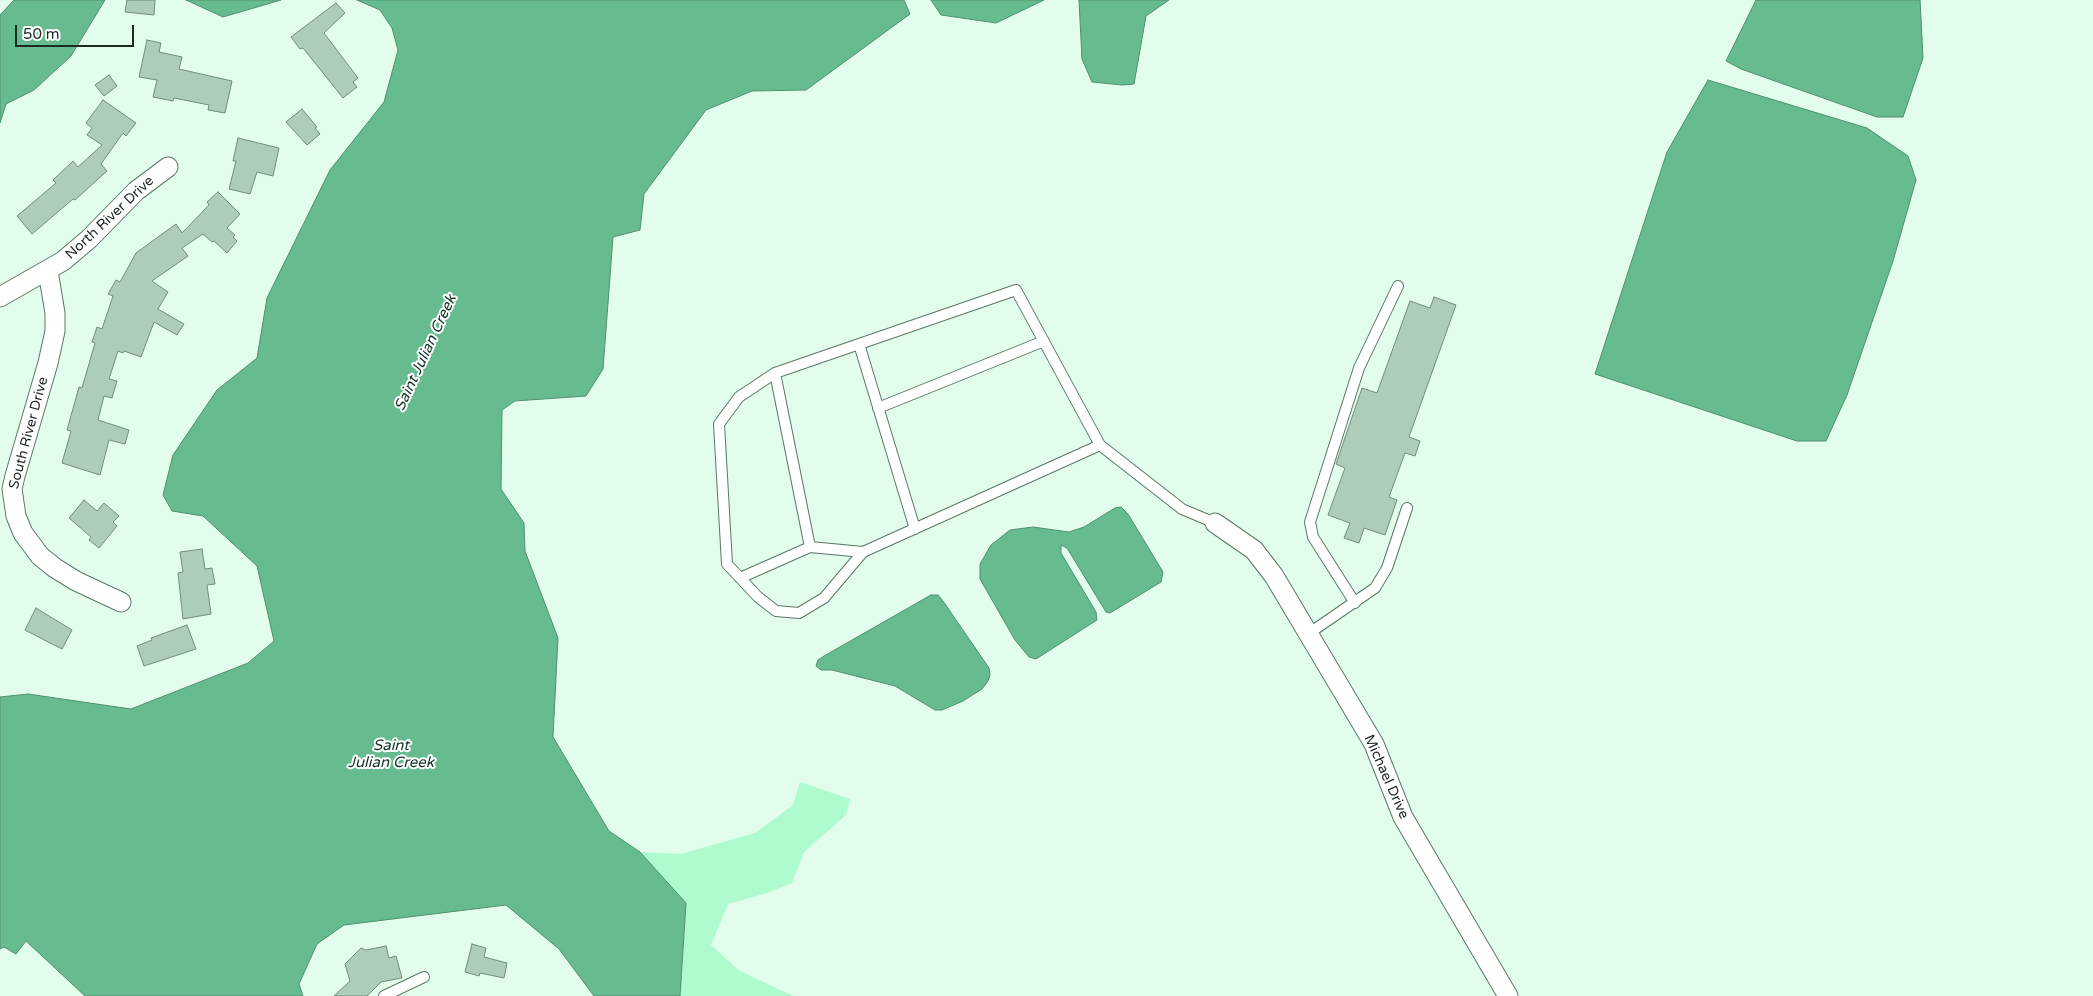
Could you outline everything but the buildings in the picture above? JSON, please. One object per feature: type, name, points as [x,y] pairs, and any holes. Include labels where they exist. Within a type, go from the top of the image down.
[{"type":"street","name":"North River Drive","points":[[0,297],[48,271],[89,240],[136,191],[168,167]]},
{"type":"street","name":"South River Drive","points":[[48,271],[55,313],[55,331],[48,363],[15,476],[13,496],[16,516],[23,533],[40,556],[76,581],[121,602]]},
{"type":"street","name":"Michael Drive","points":[[1215,524],[1254,550],[1274,576],[1374,744],[1403,817],[1508,996]]},
{"type":"lane","points":[[1355,603],[1313,538],[1310,522],[1320,484],[1360,368],[1398,286]]},
{"type":"lane","points":[[1100,445],[862,552],[824,598],[799,613],[776,611],[758,597],[727,564],[719,424],[739,397],[776,374],[1016,290],[1100,445],[1182,509],[1215,524]]},
{"type":"lane","points":[[878,408],[1044,342]]},
{"type":"lane","points":[[859,344],[914,529]]},
{"type":"lane","points":[[776,374],[810,547]]},
{"type":"lane","points":[[1308,634],[1376,588],[1387,568],[1407,508]]},
{"type":"lane","points":[[740,578],[810,547],[862,552]]},
{"type":"lane","points":[[384,996],[424,977]]},
{"type":"shaded area","points":[[800,782],[850,799],[846,815],[804,852],[792,883],[767,893],[728,904],[711,945],[740,971],[793,996],[680,996],[686,903],[640,852],[681,854],[755,833],[793,805]]},
{"type":"water","points":[[14,0],[105,0],[71,56],[34,90],[6,104],[0,123],[0,15]]},
{"type":"water","points":[[186,0],[281,0],[223,17]]},
{"type":"water","name":"Saint Julian Creek","points":[[357,0],[904,0],[910,14],[806,90],[752,91],[706,110],[644,194],[640,230],[613,237],[603,369],[586,396],[515,401],[502,410],[501,489],[524,523],[525,551],[558,638],[553,737],[609,831],[640,852],[686,903],[680,996],[594,996],[559,949],[506,905],[344,925],[317,944],[299,984],[303,996],[85,996],[26,941],[16,954],[4,947],[0,949],[0,697],[28,694],[131,709],[248,663],[274,641],[257,566],[203,516],[172,511],[163,495],[173,455],[217,390],[257,358],[267,298],[330,170],[384,102],[398,50],[392,28],[380,10]]},
{"type":"water","points":[[931,0],[1044,0],[996,23],[941,15]]},
{"type":"water","points":[[1079,0],[1169,0],[1146,16],[1134,84],[1122,85],[1092,82],[1082,59]]},
{"type":"water","points":[[1756,0],[1920,0],[1923,58],[1903,117],[1877,117],[1741,69],[1726,61]]},
{"type":"water","points":[[1708,80],[1867,128],[1908,156],[1916,180],[1893,261],[1847,395],[1826,441],[1797,441],[1595,374],[1667,152]]},
{"type":"water","points":[[1121,507],[1128,514],[1163,572],[1161,582],[1110,613],[1106,612],[1067,548],[1061,545],[1061,553],[1096,612],[1097,620],[1036,659],[1029,657],[1015,640],[980,579],[980,564],[991,545],[1010,530],[1033,527],[1069,532],[1084,527],[1115,508]]},
{"type":"water","points":[[931,595],[938,595],[943,601],[989,668],[990,675],[988,681],[982,689],[963,701],[942,710],[935,710],[895,686],[832,670],[821,670],[816,666],[818,660],[824,656]]}]
